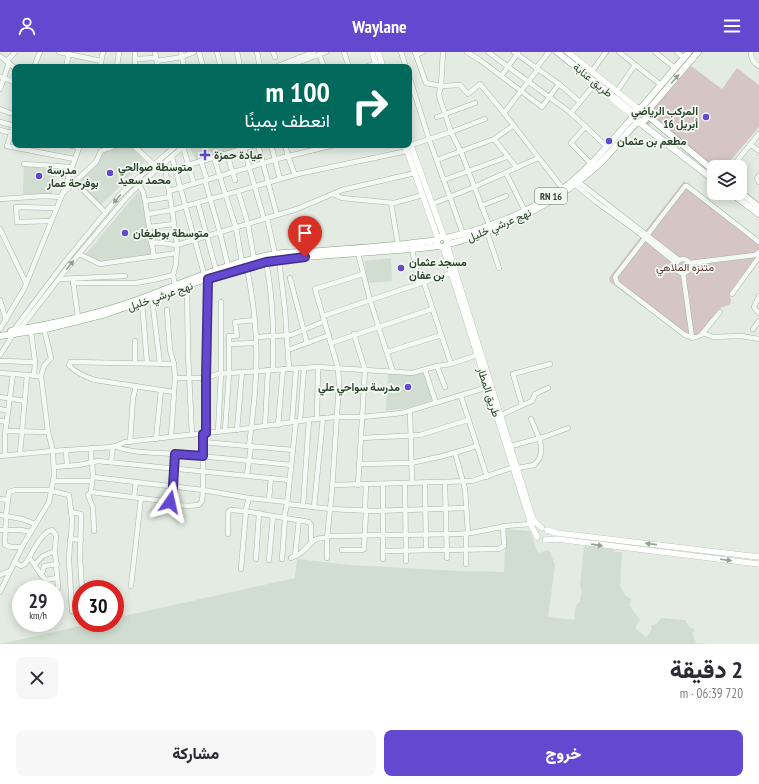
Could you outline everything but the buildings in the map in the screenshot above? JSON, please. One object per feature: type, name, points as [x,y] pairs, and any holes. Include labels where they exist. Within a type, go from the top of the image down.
[{"type":"highway","name":"طريق عنابة","points":[[556,52],[629,108],[561,52]]},
{"type":"highway","points":[[689,52],[661,85],[639,108],[633,112],[643,122],[707,174]]},
{"type":"highway","points":[[643,122],[652,105],[698,52]]},
{"type":"highway","points":[[643,122],[651,113],[652,105]]},
{"type":"highway","points":[[639,108],[646,110],[647,114]]},
{"type":"highway","points":[[643,122],[647,114]]},
{"type":"highway","points":[[643,122],[707,167]]},
{"type":"highway","points":[[643,122],[707,171]]},
{"type":"highway","name":"نهج عرشي خليل","points":[[0,336],[78,317],[134,301],[175,285],[244,265],[254,259],[275,254],[461,241],[487,232],[533,211],[576,182],[599,164],[632,127],[643,122]]},
{"type":"highway","name":"نهج عرشي خليل","points":[[0,331],[14,333],[31,332],[106,314],[187,286],[216,270],[228,266],[305,257],[412,249],[443,242],[525,211],[576,182],[607,146],[643,122]]},
{"type":"highway","points":[[747,198],[759,207]]},
{"type":"highway","points":[[740,200],[759,214]]},
{"type":"main road","points":[[372,52],[377,64]]},
{"type":"main road","points":[[378,52],[382,64]]},
{"type":"main road","points":[[556,52],[594,85],[643,122]]},
{"type":"main road","points":[[568,52],[577,54],[592,71],[639,108]]},
{"type":"main road","name":"طريق المطار","points":[[409,148],[415,173],[423,195],[454,272],[533,519],[544,529]]},
{"type":"main road","name":"طريق المطار","points":[[409,148],[432,204],[443,242]]},
{"type":"main road","name":"طريق المطار","points":[[454,272],[477,355],[501,415],[511,446],[531,524],[537,537]]},
{"type":"main road","points":[[544,529],[548,535],[545,540]]},
{"type":"main road","points":[[759,557],[556,533],[544,529],[537,531],[537,537],[541,540],[554,539],[582,542],[618,548],[759,564]]},
{"type":"main road","points":[[582,542],[583,536]]},
{"type":"main road","points":[[618,548],[619,540]]},
{"type":"main road","points":[[672,553],[673,546]]},
{"type":"street","points":[[0,89],[2,78],[8,62],[16,52]]},
{"type":"street","points":[[35,64],[40,52]]},
{"type":"street","points":[[59,52],[101,61]]},
{"type":"street","points":[[100,64],[104,52]]},
{"type":"street","points":[[117,64],[119,52]]},
{"type":"street","points":[[135,52],[136,64]]},
{"type":"street","points":[[155,52],[157,64]]},
{"type":"street","points":[[135,59],[156,60],[194,52]]},
{"type":"street","points":[[199,52],[202,64]]},
{"type":"street","points":[[218,52],[220,64]]},
{"type":"street","points":[[237,52],[239,64]]},
{"type":"street","points":[[257,52],[259,64]]},
{"type":"street","points":[[284,64],[314,52]]},
{"type":"street","points":[[301,64],[319,54],[326,52]]},
{"type":"street","points":[[344,52],[348,64]]},
{"type":"street","points":[[401,52],[405,64]]},
{"type":"street","points":[[423,52],[415,53],[426,83],[441,86],[460,85],[468,94],[480,84],[504,112],[563,189]]},
{"type":"street","points":[[443,52],[441,86],[439,94],[451,132],[461,152],[481,206],[490,225]]},
{"type":"street","points":[[467,52],[542,107],[559,84]]},
{"type":"street","points":[[488,52],[571,113],[607,146]]},
{"type":"street","points":[[504,112],[529,81],[549,52]]},
{"type":"street","points":[[592,71],[606,52]]},
{"type":"street","points":[[619,52],[661,85]]},
{"type":"street","points":[[655,52],[675,68]]},
{"type":"street","points":[[677,52],[684,58]]},
{"type":"street","points":[[751,52],[751,57],[759,66]]},
{"type":"street","points":[[500,76],[517,53],[559,84],[580,102]]},
{"type":"street","points":[[67,64],[69,54]]},
{"type":"street","points":[[181,54],[183,64]]},
{"type":"street","points":[[319,54],[323,64]]},
{"type":"street","points":[[0,56],[12,65]]},
{"type":"street","points":[[617,91],[635,65]]},
{"type":"street","points":[[2,78],[12,81]]},
{"type":"street","points":[[412,85],[436,160],[463,234]]},
{"type":"street","points":[[571,113],[594,85]]},
{"type":"street","points":[[437,117],[475,103]]},
{"type":"street","points":[[0,110],[10,113]]},
{"type":"street","points":[[412,144],[451,132],[485,119]]},
{"type":"street","points":[[0,122],[12,124]]},
{"type":"street","points":[[436,160],[494,140],[514,125]]},
{"type":"street","points":[[586,126],[571,143],[591,164]]},
{"type":"street","points":[[0,130],[12,133]]},
{"type":"street","points":[[737,160],[759,134]]},
{"type":"street","points":[[12,135],[7,146],[12,146]]},
{"type":"street","points":[[494,140],[517,168]]},
{"type":"street","points":[[750,144],[759,151]]},
{"type":"street","points":[[28,148],[74,159]]},
{"type":"street","points":[[0,331],[26,283],[62,195],[78,148]]},
{"type":"street","points":[[0,199],[62,195],[96,162],[101,151],[110,148]]},
{"type":"street","points":[[136,148],[157,169]]},
{"type":"street","points":[[0,355],[64,263],[128,187],[173,148]]},
{"type":"street","points":[[14,333],[121,204],[139,185],[182,148]]},
{"type":"street","points":[[184,148],[194,184]]},
{"type":"street","points":[[188,165],[227,154],[242,148]]},
{"type":"street","points":[[244,148],[275,254]]},
{"type":"street","points":[[258,148],[277,215]]},
{"type":"street","points":[[272,148],[280,179]]},
{"type":"street","points":[[286,148],[295,175]]},
{"type":"street","points":[[145,202],[169,194],[180,188],[206,180],[288,156],[321,148]]},
{"type":"street","points":[[148,214],[172,210],[210,200],[280,179],[397,148]]},
{"type":"street","points":[[227,154],[235,180]]},
{"type":"street","points":[[91,492],[134,496],[172,502],[177,505],[199,505],[202,501],[206,378],[206,276],[172,157]]},
{"type":"street","points":[[444,180],[507,157]]},
{"type":"street","points":[[214,158],[236,228],[255,320],[256,371],[247,475]]},
{"type":"street","points":[[432,204],[538,158]]},
{"type":"street","points":[[201,161],[228,266]]},
{"type":"street","points":[[164,163],[177,245],[176,264],[173,274],[175,285]]},
{"type":"street","points":[[24,164],[71,167]]},
{"type":"street","points":[[151,243],[158,242],[167,245],[177,245],[297,209],[342,190],[415,173]]},
{"type":"street","points":[[506,173],[525,211]]},
{"type":"street","points":[[759,176],[757,180],[759,182]]},
{"type":"street","points":[[75,182],[106,213]]},
{"type":"street","points":[[576,182],[677,262]]},
{"type":"street","points":[[139,185],[143,192],[148,214],[154,257]]},
{"type":"street","points":[[720,312],[698,338],[692,338],[685,335],[616,281],[615,276],[686,186],[759,242]]},
{"type":"street","points":[[238,191],[248,224],[254,259]]},
{"type":"street","points":[[333,194],[342,198],[391,203],[423,195]]},
{"type":"street","points":[[481,206],[506,196]]},
{"type":"street","points":[[198,203],[216,270]]},
{"type":"street","points":[[391,203],[398,245]]},
{"type":"street","points":[[51,221],[16,222],[16,207],[56,208]]},
{"type":"street","points":[[149,227],[174,224]]},
{"type":"street","points":[[0,229],[1,236],[26,283]]},
{"type":"street","points":[[487,232],[499,268]]},
{"type":"street","points":[[412,249],[419,284]]},
{"type":"street","points":[[690,264],[755,255],[759,252]]},
{"type":"street","points":[[79,254],[100,264],[177,253]]},
{"type":"street","points":[[358,253],[370,300],[393,372]]},
{"type":"street","points":[[732,294],[759,257]]},
{"type":"street","points":[[677,262],[686,259],[690,264]]},
{"type":"street","points":[[279,260],[289,369]]},
{"type":"street","points":[[265,426],[274,335],[270,279],[266,262]]},
{"type":"street","points":[[677,262],[676,270],[683,273],[688,271],[690,264]]},
{"type":"street","points":[[256,337],[287,335],[304,330],[324,318],[370,300],[454,272]]},
{"type":"street","points":[[683,273],[692,338]]},
{"type":"street","points":[[59,279],[73,281],[135,283],[153,280],[173,274]]},
{"type":"street","points":[[327,558],[339,384],[338,368],[315,289],[363,274]]},
{"type":"street","points":[[73,281],[125,276]]},
{"type":"street","points":[[290,278],[307,343]]},
{"type":"street","points":[[73,281],[78,317]]},
{"type":"street","points":[[424,283],[451,364]]},
{"type":"street","points":[[187,286],[192,436]]},
{"type":"street","points":[[759,296],[754,307],[759,313]]},
{"type":"street","points":[[152,299],[160,364]]},
{"type":"street","points":[[0,300],[6,320]]},
{"type":"street","points":[[142,302],[147,364]]},
{"type":"street","points":[[218,432],[221,374],[221,302]]},
{"type":"street","points":[[331,343],[432,309]]},
{"type":"street","points":[[167,310],[170,350],[174,364],[175,378],[171,437]]},
{"type":"street","points":[[226,431],[229,336],[236,336],[235,322],[255,320]]},
{"type":"street","points":[[753,329],[759,322]]},
{"type":"street","points":[[0,592],[22,547],[47,506],[53,481],[54,467],[41,376],[44,366],[51,358],[44,329]]},
{"type":"street","points":[[31,332],[35,362],[34,376]]},
{"type":"street","points":[[703,333],[713,337],[741,336],[759,339]]},
{"type":"street","points":[[354,334],[365,370],[358,485]]},
{"type":"street","points":[[288,350],[329,335]]},
{"type":"street","points":[[387,352],[441,335]]},
{"type":"street","points":[[135,341],[135,363]]},
{"type":"street","points":[[229,344],[256,343]]},
{"type":"street","points":[[175,378],[206,378],[229,373],[318,367],[412,373],[451,364],[477,355]]},
{"type":"street","points":[[0,361],[35,362]]},
{"type":"street","points":[[174,364],[87,364],[70,362],[69,365],[87,378],[174,392]]},
{"type":"street","points":[[522,405],[513,374],[550,364]]},
{"type":"street","points":[[437,366],[445,387]]},
{"type":"street","points":[[317,418],[318,367]]},
{"type":"street","points":[[282,559],[289,480],[304,368]]},
{"type":"street","points":[[278,424],[283,369]]},
{"type":"street","points":[[296,369],[296,421]]},
{"type":"street","points":[[425,370],[436,403]]},
{"type":"street","points":[[237,430],[242,372]]},
{"type":"street","points":[[0,373],[41,376]]},
{"type":"street","points":[[13,374],[2,455],[114,446],[130,442],[192,436],[317,418],[389,415],[410,412],[490,387]]},
{"type":"street","points":[[20,454],[27,375]]},
{"type":"street","points":[[130,442],[133,398],[136,386]]},
{"type":"street","points":[[501,415],[533,400],[535,394],[548,388]]},
{"type":"street","points":[[156,439],[161,390]]},
{"type":"street","points":[[461,396],[487,476]]},
{"type":"street","points":[[0,397],[25,400]]},
{"type":"street","points":[[0,409],[8,411]]},
{"type":"street","points":[[410,412],[412,483]]},
{"type":"street","points":[[314,507],[323,418]]},
{"type":"street","points":[[333,485],[464,482],[516,468],[532,466],[540,458],[542,451],[531,419]]},
{"type":"street","points":[[303,506],[309,420]]},
{"type":"street","points":[[361,438],[410,436],[428,433],[468,420]]},
{"type":"street","points":[[0,421],[7,422]]},
{"type":"street","points":[[511,446],[538,439],[568,428]]},
{"type":"street","points":[[4,433],[48,432]]},
{"type":"street","points":[[203,442],[293,450]]},
{"type":"street","points":[[114,446],[135,451],[291,465]]},
{"type":"street","points":[[111,462],[114,446]]},
{"type":"street","points":[[359,464],[411,463],[455,453],[476,446]]},
{"type":"street","points":[[91,448],[93,479],[91,492],[88,495],[88,498],[93,508],[94,531]]},
{"type":"street","points":[[66,450],[67,466]]},
{"type":"street","points":[[455,453],[464,482],[467,534],[466,564]]},
{"type":"street","points":[[172,502],[175,454]]},
{"type":"street","points":[[54,467],[78,465],[98,461],[289,480]]},
{"type":"street","points":[[269,499],[271,478]]},
{"type":"street","points":[[53,481],[93,479],[136,482],[203,490],[249,498],[269,499],[303,506],[331,509],[383,511],[466,508]]},
{"type":"street","points":[[134,496],[136,482]]},
{"type":"street","points":[[405,483],[406,561]]},
{"type":"street","points":[[425,483],[426,549]]},
{"type":"street","points":[[445,483],[447,558]]},
{"type":"street","points":[[342,550],[363,550],[365,535],[366,484]]},
{"type":"street","points":[[383,484],[383,559]]},
{"type":"street","points":[[22,547],[3,545],[6,530],[9,492],[12,490],[51,491],[69,495],[71,512],[71,539],[81,540]]},
{"type":"street","points":[[131,586],[141,498]]},
{"type":"street","points":[[241,569],[245,511],[248,508],[249,498]]},
{"type":"street","points":[[0,499],[8,500]]},
{"type":"street","points":[[228,534],[229,511],[245,511],[309,522],[311,523],[311,543]]},
{"type":"street","points":[[71,512],[81,514],[82,580]]},
{"type":"street","points":[[256,559],[259,513]]},
{"type":"street","points":[[0,515],[22,519],[35,524]]},
{"type":"street","points":[[269,560],[273,516]]},
{"type":"street","points":[[299,520],[293,557],[301,553],[317,538],[365,535],[467,534],[503,526],[531,524]]},
{"type":"street","points":[[383,551],[502,548],[504,546],[503,526]]},
{"type":"street","points":[[0,530],[21,530],[31,532]]},
{"type":"street","points":[[14,562],[21,566],[26,564],[29,558],[43,535],[48,530],[52,530],[56,535],[55,551],[57,578],[46,580],[29,558]]},
{"type":"street","points":[[70,540],[69,560],[72,611]]},
{"type":"street","points":[[35,564],[43,556],[55,551]]},
{"type":"street","points":[[40,574],[43,571],[44,566],[56,564]]},
{"type":"street","points":[[0,575],[10,571]]},
{"type":"shaded area","name":"متوسطة صوالحي محمد سعيد","points":[[116,148],[132,148],[145,161],[101,205],[78,182],[98,162],[102,154]]},
{"type":"shaded area","name":"عيادة حمزة","points":[[190,148],[238,148],[238,149],[196,161]]},
{"type":"shaded area","name":"مدرسة بوفرحة عمار","points":[[24,166],[56,168],[54,184],[52,184],[52,195],[23,194]]},
{"type":"shaded area","name":"متوسطة بوطيغان","points":[[138,192],[142,194],[151,256],[100,262],[85,255]]},
{"type":"shaded area","points":[[391,258],[392,281],[367,283],[365,261]]},
{"type":"shaded area","name":"مدرسة سواحي علي","points":[[425,372],[433,400],[408,408],[386,411],[388,374]]},
{"type":"shaded area","points":[[506,529],[530,531],[538,553],[549,550],[555,565],[548,617],[574,620],[576,605],[580,602],[582,591],[580,585],[584,547],[613,549],[615,552],[622,552],[620,586],[625,595],[631,599],[629,605],[640,620],[635,628],[646,637],[652,629],[651,626],[656,624],[661,618],[685,620],[690,628],[694,629],[692,633],[696,643],[706,644],[0,644],[54,632],[64,632],[64,630],[72,628],[72,632],[124,632],[124,616],[295,578],[297,559],[350,565],[504,572]]},
{"type":"green space","name":"المركب الرياضي 16 أبريل","points":[[691,66],[722,89],[737,68],[759,85],[759,127],[731,160],[707,161],[656,121],[653,115],[654,108]]},
{"type":"green space","name":"متنزه الملاهي","points":[[684,181],[759,240],[759,258],[730,296],[730,304],[721,308],[717,312],[706,329],[697,338],[686,338],[610,282],[609,278]]},
{"type":"tunnel","points":[[630,110],[650,125]]},
{"type":"place","name":"المركب الرياضي 16 أبريل","points":[[706,117]]},
{"type":"place","name":"مطعم بن عثمان","points":[[609,141]]},
{"type":"place","name":"عيادة حمزة","points":[[205,155]]},
{"type":"place","name":"متوسطة صوالحي محمد سعيد","points":[[110,173]]},
{"type":"place","name":"مدرسة بوفرحة عمار","points":[[39,176]]},
{"type":"place","name":"متوسطة بوطيغان","points":[[125,233]]},
{"type":"place","name":"مسجد عثمان بن عفان","points":[[401,268]]},
{"type":"place","name":"مدرسة سواحي علي","points":[[408,387]]},
{"type":"route","points":[[170,502],[172,502],[175,454],[203,456],[203,434],[206,433],[208,279],[217,275],[266,262],[305,257]]}]
